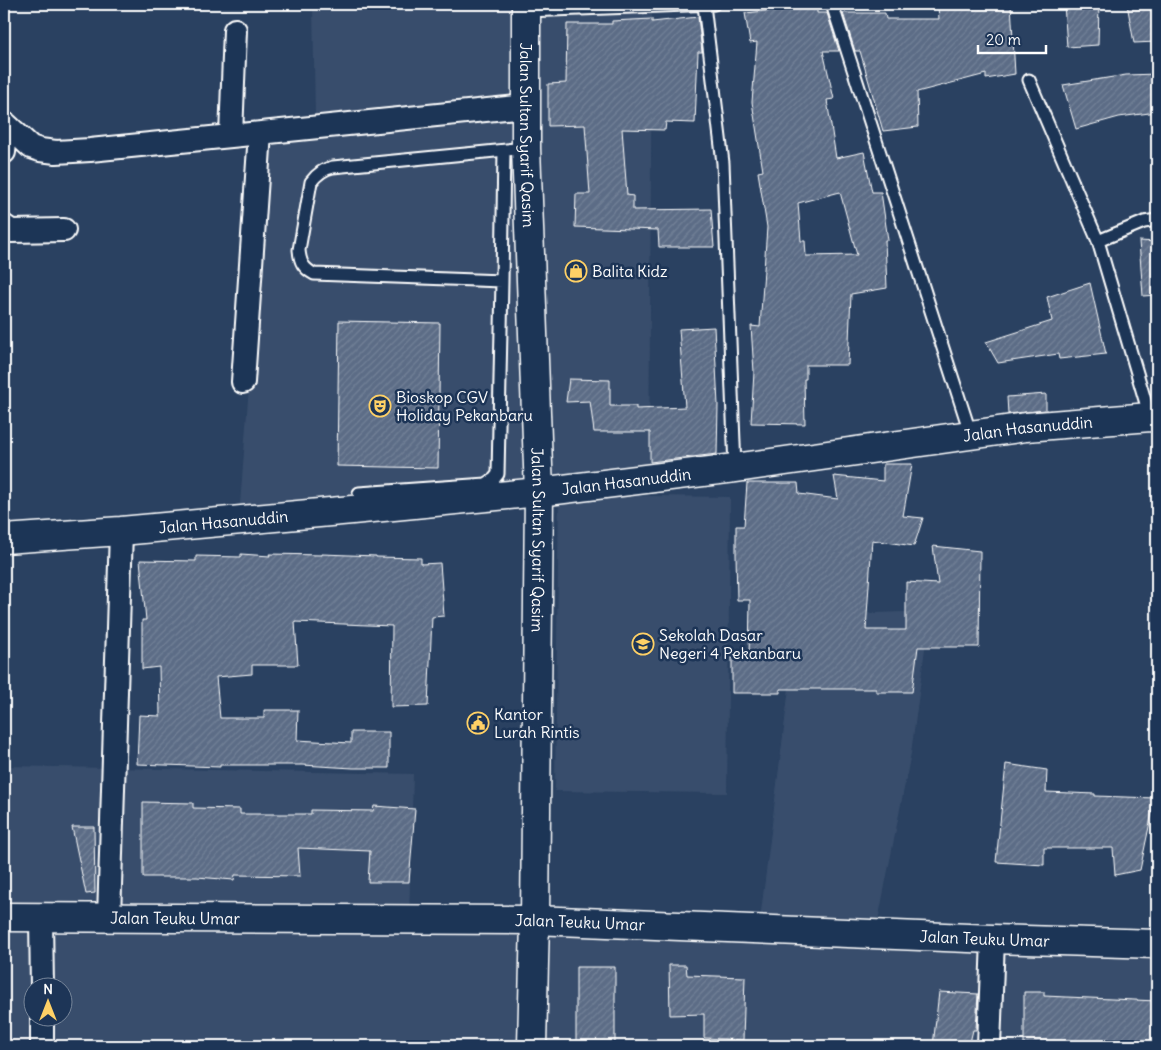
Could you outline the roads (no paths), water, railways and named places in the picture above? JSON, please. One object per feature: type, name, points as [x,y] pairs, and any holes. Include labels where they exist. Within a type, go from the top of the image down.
[{"type":"street","name":"Jalan Sultan Syarif Qasim","points":[[526,7],[526,106],[515,150],[540,492],[532,1046]]},
{"type":"street","points":[[231,136],[236,30]]},
{"type":"street","points":[[5,124],[31,147],[56,152],[526,106]]},
{"type":"street","points":[[4,152],[5,124]]},
{"type":"street","points":[[243,382],[260,133]]},
{"type":"street","points":[[4,226],[11,231],[64,230]]},
{"type":"street","name":"Jalan Hasanuddin","points":[[4,539],[121,531],[540,492],[735,468],[1026,427],[1154,418]]},
{"type":"street","points":[[109,918],[121,531]]},
{"type":"street","name":"Jalan Teuku Umar","points":[[4,917],[535,920],[992,940],[1157,944]]},
{"type":"street","points":[[41,918],[42,978]]},
{"type":"street","points":[[989,1046],[992,940]]},
{"type":"street","points":[[42,1028],[42,1046]]},
{"type":"lane","points":[[526,7],[709,4],[723,163],[735,468]]},
{"type":"lane","points":[[832,4],[971,435]]},
{"type":"lane","points":[[1029,80],[1098,241],[1154,418]]},
{"type":"lane","points":[[359,493],[486,484],[498,474],[502,281],[515,150],[326,168],[311,182],[299,250],[304,266],[314,274],[502,281]]},
{"type":"lane","points":[[1098,241],[1144,222],[1157,220]]},
{"type":"place","name":"Balita Kidz","points":[[576,271]]},
{"type":"place","name":"Bioskop CGV Holiday Pekanbaru","points":[[380,406]]},
{"type":"place","name":"Sekolah Dasar Negeri 4 Pekanbaru","points":[[643,644]]},
{"type":"place","name":"Kantor Lurah Rintis","points":[[478,723]]}]
